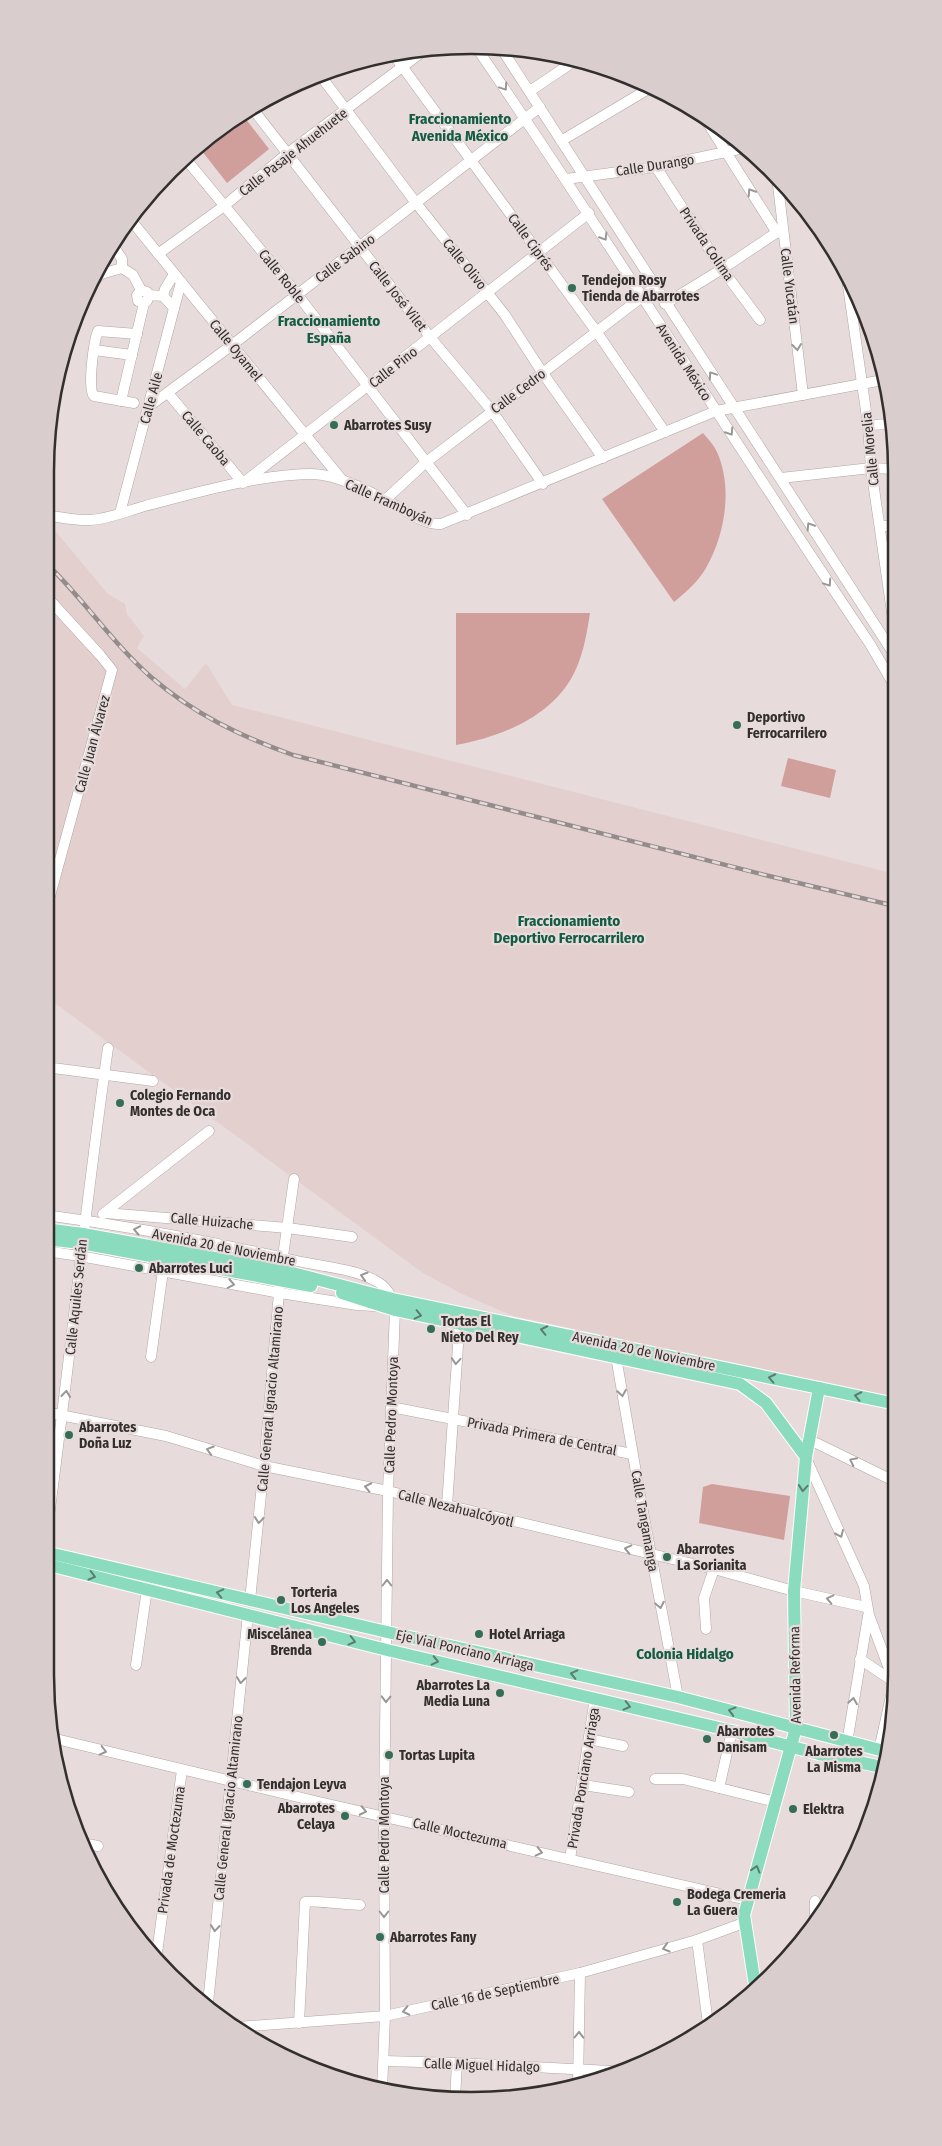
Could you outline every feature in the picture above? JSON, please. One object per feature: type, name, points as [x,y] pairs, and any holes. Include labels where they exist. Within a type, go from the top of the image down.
[{"type":"main road","name":"Avenida 20 de Noviembre","points":[[54,1233],[81,1244]]},
{"type":"main road","name":"Avenida 20 de Noviembre","points":[[54,1240],[281,1269],[390,1305],[615,1351],[888,1402]]},
{"type":"main road","name":"Avenida 20 de Noviembre","points":[[615,1351],[729,1380],[751,1390],[766,1403],[806,1457]]},
{"type":"main road","name":"Avenida Reforma","points":[[754,1981],[744,1915],[796,1728],[794,1591],[808,1440],[819,1388]]},
{"type":"main road","name":"Eje Vial Ponciano Arriaga","points":[[54,1554],[387,1632],[678,1697],[881,1751]]},
{"type":"main road","name":"Eje Vial Ponciano Arriaga","points":[[54,1566],[387,1650],[878,1766]]},
{"type":"street","name":"Avenida México","points":[[481,54],[589,213],[641,296],[888,673]]},
{"type":"street","name":"Avenida México","points":[[506,56],[665,304],[734,406],[888,644]]},
{"type":"street","name":"Calle Pasaje Ahuehuete","points":[[158,254],[224,206],[288,153],[416,57]]},
{"type":"street","name":"Calle Ciprés","points":[[398,61],[596,331],[665,432]]},
{"type":"street","points":[[530,91],[568,66]]},
{"type":"street","name":"Calle Olivo","points":[[324,81],[416,204],[488,292],[603,458]]},
{"type":"street","points":[[561,141],[644,92]]},
{"type":"street","name":"Calle Sabino","points":[[148,407],[232,345],[540,107]]},
{"type":"street","name":"Calle José Vilet","points":[[256,113],[430,337],[492,411],[543,484]]},
{"type":"street","points":[[665,304],[780,231],[713,131]]},
{"type":"street","name":"Calle Durango","points":[[566,179],[583,175],[656,167],[737,150]]},
{"type":"street","name":"Calle Roble","points":[[189,163],[297,294],[425,463],[467,515]]},
{"type":"street","name":"Privada Colima","points":[[656,167],[722,269],[760,320]]},
{"type":"street","name":"Calle Yucatán","points":[[778,188],[780,231],[803,396]]},
{"type":"street","name":"Calle Pino","points":[[243,483],[589,213]]},
{"type":"street","name":"Calle Oyamel","points":[[134,225],[343,481]]},
{"type":"street","points":[[117,251],[122,259],[122,268]]},
{"type":"street","points":[[104,273],[122,268],[133,275],[145,296],[121,401]]},
{"type":"street","points":[[163,296],[164,289],[177,278]]},
{"type":"street","name":"Calle Aile","points":[[120,513],[174,308],[177,278]]},
{"type":"street","name":"Calle Cedro","points":[[386,500],[425,463],[655,287]]},
{"type":"street","name":"Calle Morelia","points":[[849,295],[868,425],[870,468],[888,568]]},
{"type":"street","points":[[145,296],[163,296],[174,308]]},
{"type":"street","points":[[134,403],[91,394],[96,333],[101,330],[137,334]]},
{"type":"street","points":[[94,350],[132,355]]},
{"type":"street","name":"Calle Framboyán","points":[[54,516],[88,520],[243,483],[268,478],[312,474],[328,476],[343,481],[434,524],[441,524],[543,484],[716,411],[734,406],[803,396],[878,381]]},
{"type":"street","name":"Calle Caoba","points":[[168,393],[243,483]]},
{"type":"street","points":[[868,425],[886,424]]},
{"type":"street","points":[[781,478],[870,468],[888,469]]},
{"type":"street","points":[[880,526],[888,526]]},
{"type":"street","points":[[811,557],[814,552],[825,549]]},
{"type":"street","name":"Calle Juan Álvarez","points":[[54,605],[112,670],[54,881]]},
{"type":"street","points":[[859,628],[888,626]]},
{"type":"street","name":"Calle Aquiles Serdán","points":[[54,1484],[64,1416],[81,1244],[86,1220],[108,1048]]},
{"type":"street","points":[[54,1068],[153,1081]]},
{"type":"street","points":[[86,1220],[105,1213],[209,1131]]},
{"type":"street","name":"Calle General Ignacio Altamirano","points":[[250,1600],[281,1269],[294,1179]]},
{"type":"street","name":"Calle Huizache","points":[[105,1213],[288,1228],[352,1237]]},
{"type":"street","name":"Avenida 20 de Noviembre","points":[[54,1217],[86,1220],[281,1269]]},
{"type":"street","name":"Avenida 20 de Noviembre","points":[[54,1249],[81,1244],[163,1271],[357,1305],[390,1305]]},
{"type":"street","points":[[151,1357],[163,1271]]},
{"type":"street","name":"Calle Pedro Montoya","points":[[383,2082],[385,2016],[384,1816],[390,1305]]},
{"type":"street","points":[[447,1506],[460,1318]]},
{"type":"street","name":"Calle Tangamanga","points":[[615,1351],[650,1554],[678,1697]]},
{"type":"street","name":"Privada Primera de Central","points":[[390,1407],[632,1454]]},
{"type":"street","name":"Calle Nezahualcóyotl","points":[[54,1414],[166,1436],[264,1466],[388,1491],[714,1569],[867,1611]]},
{"type":"street","points":[[808,1440],[888,1478]]},
{"type":"street","points":[[806,1457],[864,1586],[867,1611],[888,1664]]},
{"type":"street","points":[[706,1629],[704,1598],[714,1569]]},
{"type":"street","points":[[136,1665],[147,1589]]},
{"type":"street","points":[[847,1743],[867,1611]]},
{"type":"street","name":"Calle General Ignacio Altamirano","points":[[208,1999],[248,1614]]},
{"type":"street","points":[[860,1659],[888,1677]]},
{"type":"street","name":"Privada Ponciano Arriaga","points":[[570,1859],[595,1698]]},
{"type":"street","points":[[719,1788],[732,1731]]},
{"type":"street","points":[[589,1739],[623,1746]]},
{"type":"street","name":"Calle Moctezuma","points":[[59,1740],[230,1782],[747,1900]]},
{"type":"street","name":"Privada de Moctezuma","points":[[157,1950],[182,1770]]},
{"type":"street","points":[[655,1779],[683,1779],[776,1802]]},
{"type":"street","points":[[583,1785],[630,1792]]},
{"type":"street","points":[[90,1845],[98,1846]]},
{"type":"street","points":[[299,2023],[303,1906],[308,1900],[326,1904],[360,1905]]},
{"type":"street","points":[[815,1901],[815,1911]]},
{"type":"street","name":"Calle 16 de Septiembre","points":[[246,2026],[385,2016],[580,1973],[696,1940],[746,1922]]},
{"type":"street","points":[[696,1940],[707,2019]]},
{"type":"street","points":[[578,2078],[580,1973]]},
{"type":"street","name":"Calle Miguel Hidalgo","points":[[384,2061],[601,2071]]},
{"type":"street","points":[[455,2091],[457,2063]]},
{"type":"shaded area","points":[[246,120],[269,149],[227,183],[202,152]]},
{"type":"shaded area","points":[[703,433],[716,449],[722,466],[726,496],[725,511],[718,541],[706,568],[674,602],[602,499]]},
{"type":"shaded area","points":[[54,529],[108,594],[125,604],[127,614],[144,636],[137,648],[185,689],[206,663],[232,705],[888,872],[888,1395],[513,1316],[462,1294],[423,1273],[54,1003]]},
{"type":"shaded area","points":[[456,613],[590,613],[579,662],[567,685],[555,699],[541,711],[509,730],[456,745]]},
{"type":"shaded area","points":[[788,758],[836,770],[830,798],[781,786]]},
{"type":"shaded area","points":[[712,1484],[790,1496],[784,1540],[699,1523],[703,1487]]},
{"type":"railway","points":[[54,571],[123,650],[167,690],[218,723],[273,748],[293,755],[769,876],[888,904]]},
{"type":"place","name":"Tendejon Rosy Tienda de Abarrotes","points":[[572,288]]},
{"type":"place","name":"Abarrotes Susy","points":[[334,425]]},
{"type":"place","name":"Deportivo Ferrocarrilero","points":[[737,725]]},
{"type":"place","name":"Colegio Fernando Montes de Oca","points":[[120,1103]]},
{"type":"place","name":"Abarrotes Luci","points":[[139,1268]]},
{"type":"place","name":"Tortas El Nieto Del Rey","points":[[431,1329]]},
{"type":"place","name":"Abarrotes Doña Luz","points":[[69,1435]]},
{"type":"place","name":"Abarrotes La Sorianita","points":[[667,1557]]},
{"type":"place","name":"Torteria Los Angeles","points":[[281,1600]]},
{"type":"place","name":"Hotel Arriaga","points":[[479,1634]]},
{"type":"place","name":"Miscelánea Brenda","points":[[322,1642]]},
{"type":"place","name":"Abarrotes La Media Luna","points":[[500,1693]]},
{"type":"place","name":"Abarrotes La Misma","points":[[834,1735]]},
{"type":"place","name":"Abarrotes Danisam","points":[[707,1739]]},
{"type":"place","name":"Tortas Lupita","points":[[389,1755]]},
{"type":"place","name":"Tendajon Leyva","points":[[247,1784]]},
{"type":"place","name":"Elektra","points":[[793,1809]]},
{"type":"place","name":"Abarrotes Celaya","points":[[345,1816]]},
{"type":"place","name":"Bodega Cremeria La Guera","points":[[677,1902]]},
{"type":"place","name":"Abarrotes Fany","points":[[380,1937]]},
{"type":"district","name":"Fraccionamiento Avenida México","points":[[460,128]]},
{"type":"district","name":"Fraccionamiento España","points":[[329,330]]},
{"type":"district","name":"Fraccionamiento Deportivo Ferrocarrilero","points":[[569,930]]},
{"type":"district","name":"Colonia Hidalgo","points":[[685,1654]]}]
